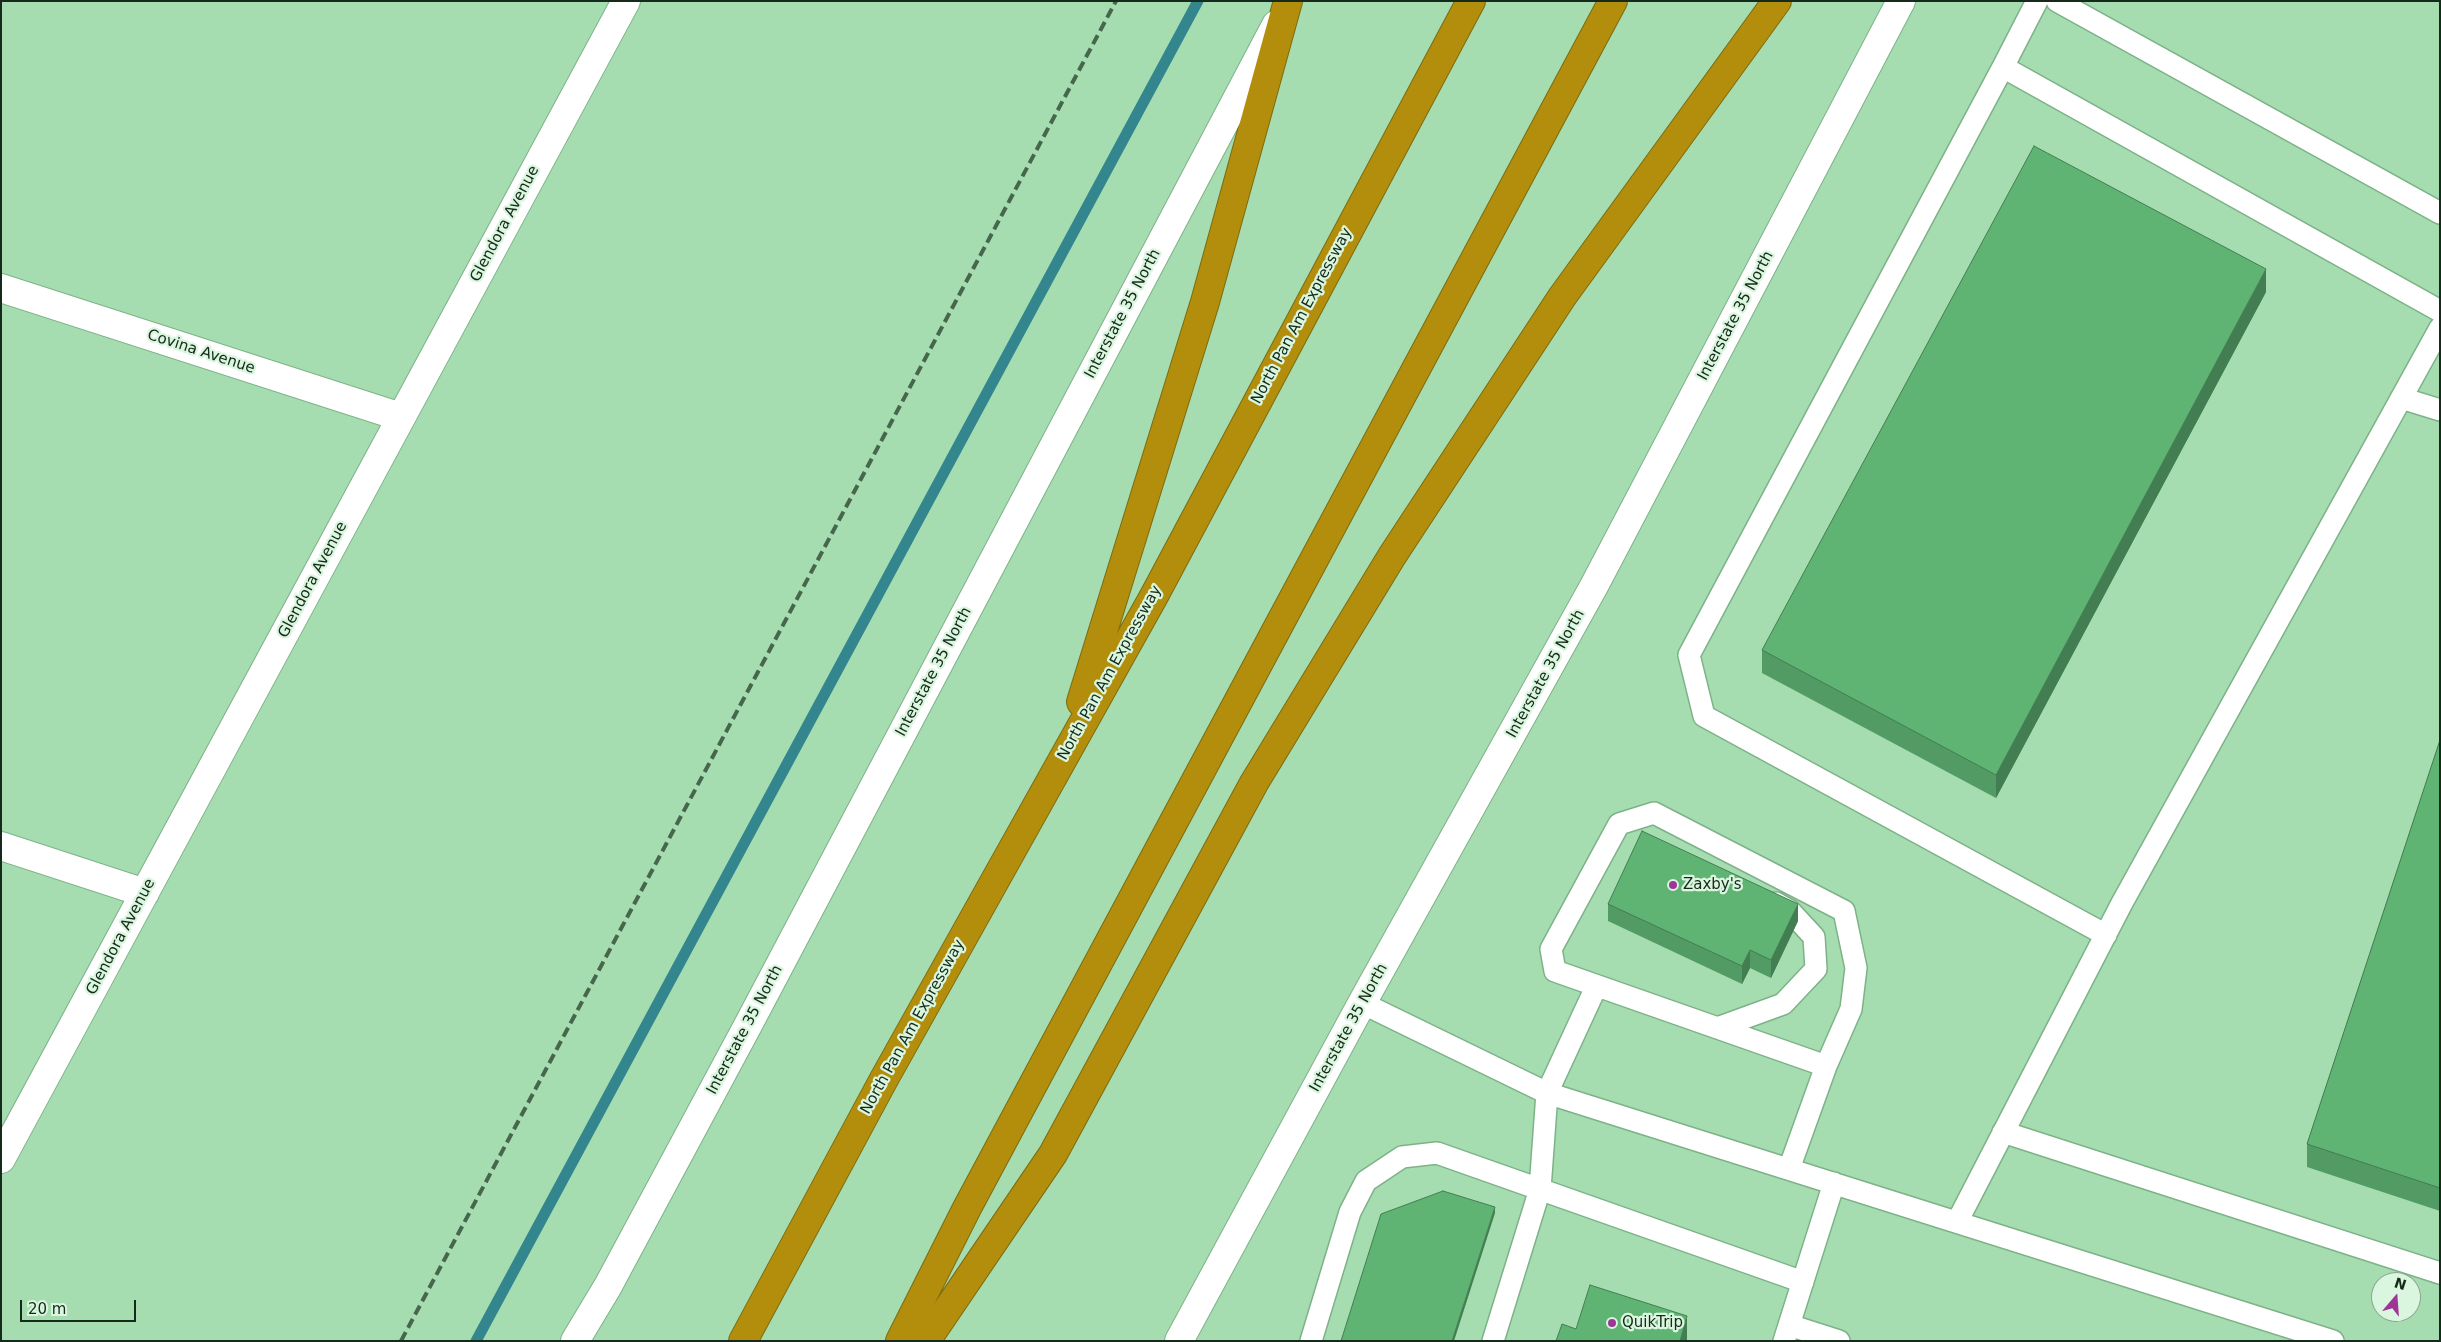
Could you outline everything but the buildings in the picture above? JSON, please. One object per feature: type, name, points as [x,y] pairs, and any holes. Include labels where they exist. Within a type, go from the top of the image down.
[{"type":"highway","points":[[1064,756],[1205,302],[1288,1]]},
{"type":"highway","name":"North Pan Am Expressway","points":[[743,1341],[884,1079],[1154,596],[1471,1]]},
{"type":"highway","points":[[900,1341],[967,1208],[1613,1]]},
{"type":"highway","points":[[926,1341],[1054,1154],[1254,783],[1392,556],[1562,297],[1777,1]]},
{"type":"main road","name":"Glendora Avenue","points":[[1,1160],[626,1]]},
{"type":"main road","name":"Interstate 35 North","points":[[574,1341],[608,1286],[1288,1]]},
{"type":"main road","name":"Interstate 35 North","points":[[1179,1341],[1362,1003],[1594,586],[1901,1]]},
{"type":"main road","name":"Covina Avenue","points":[[1,288],[401,417]]},
{"type":"main road","points":[[1,846],[145,893]]},
{"type":"main road","points":[[564,1341],[608,1286]]},
{"type":"main road","points":[[592,1341],[608,1286]]},
{"type":"lane","points":[[2037,1],[1689,655],[1704,716],[2106,935]]},
{"type":"lane","points":[[2057,1],[2440,213]]},
{"type":"lane","points":[[2003,67],[2440,312]]},
{"type":"lane","points":[[1957,1222],[2002,1132],[2106,935],[2440,328]]},
{"type":"lane","points":[[2402,398],[2440,410]]},
{"type":"lane","points":[[1789,1169],[1826,1066],[1851,1009],[1856,968],[1844,911],[1654,813],[1620,824],[1551,949],[1555,971],[1596,987],[1826,1066]]},
{"type":"lane","points":[[1620,824],[1645,837]]},
{"type":"lane","points":[[1717,1028],[1783,1004],[1816,969],[1814,937],[1790,911],[1756,894]]},
{"type":"lane","points":[[1493,1341],[1540,1189],[1548,1093],[1596,987]]},
{"type":"lane","points":[[1362,1003],[1548,1093],[1957,1222],[2293,1335],[2333,1341]]},
{"type":"lane","points":[[2002,1132],[2440,1273]]},
{"type":"lane","points":[[1312,1341],[1350,1212],[1366,1180],[1402,1157],[1437,1153],[1803,1282]]},
{"type":"lane","points":[[1834,1184],[1786,1333],[1839,1341]]},
{"type":"waterway","points":[[476,1341],[1198,1]]},
{"type":"railway","points":[[401,1341],[1116,1]]},
{"type":"place","name":"Zaxby's","points":[[1673,885]]},
{"type":"place","name":"QuikTrip","points":[[1612,1323]]}]
